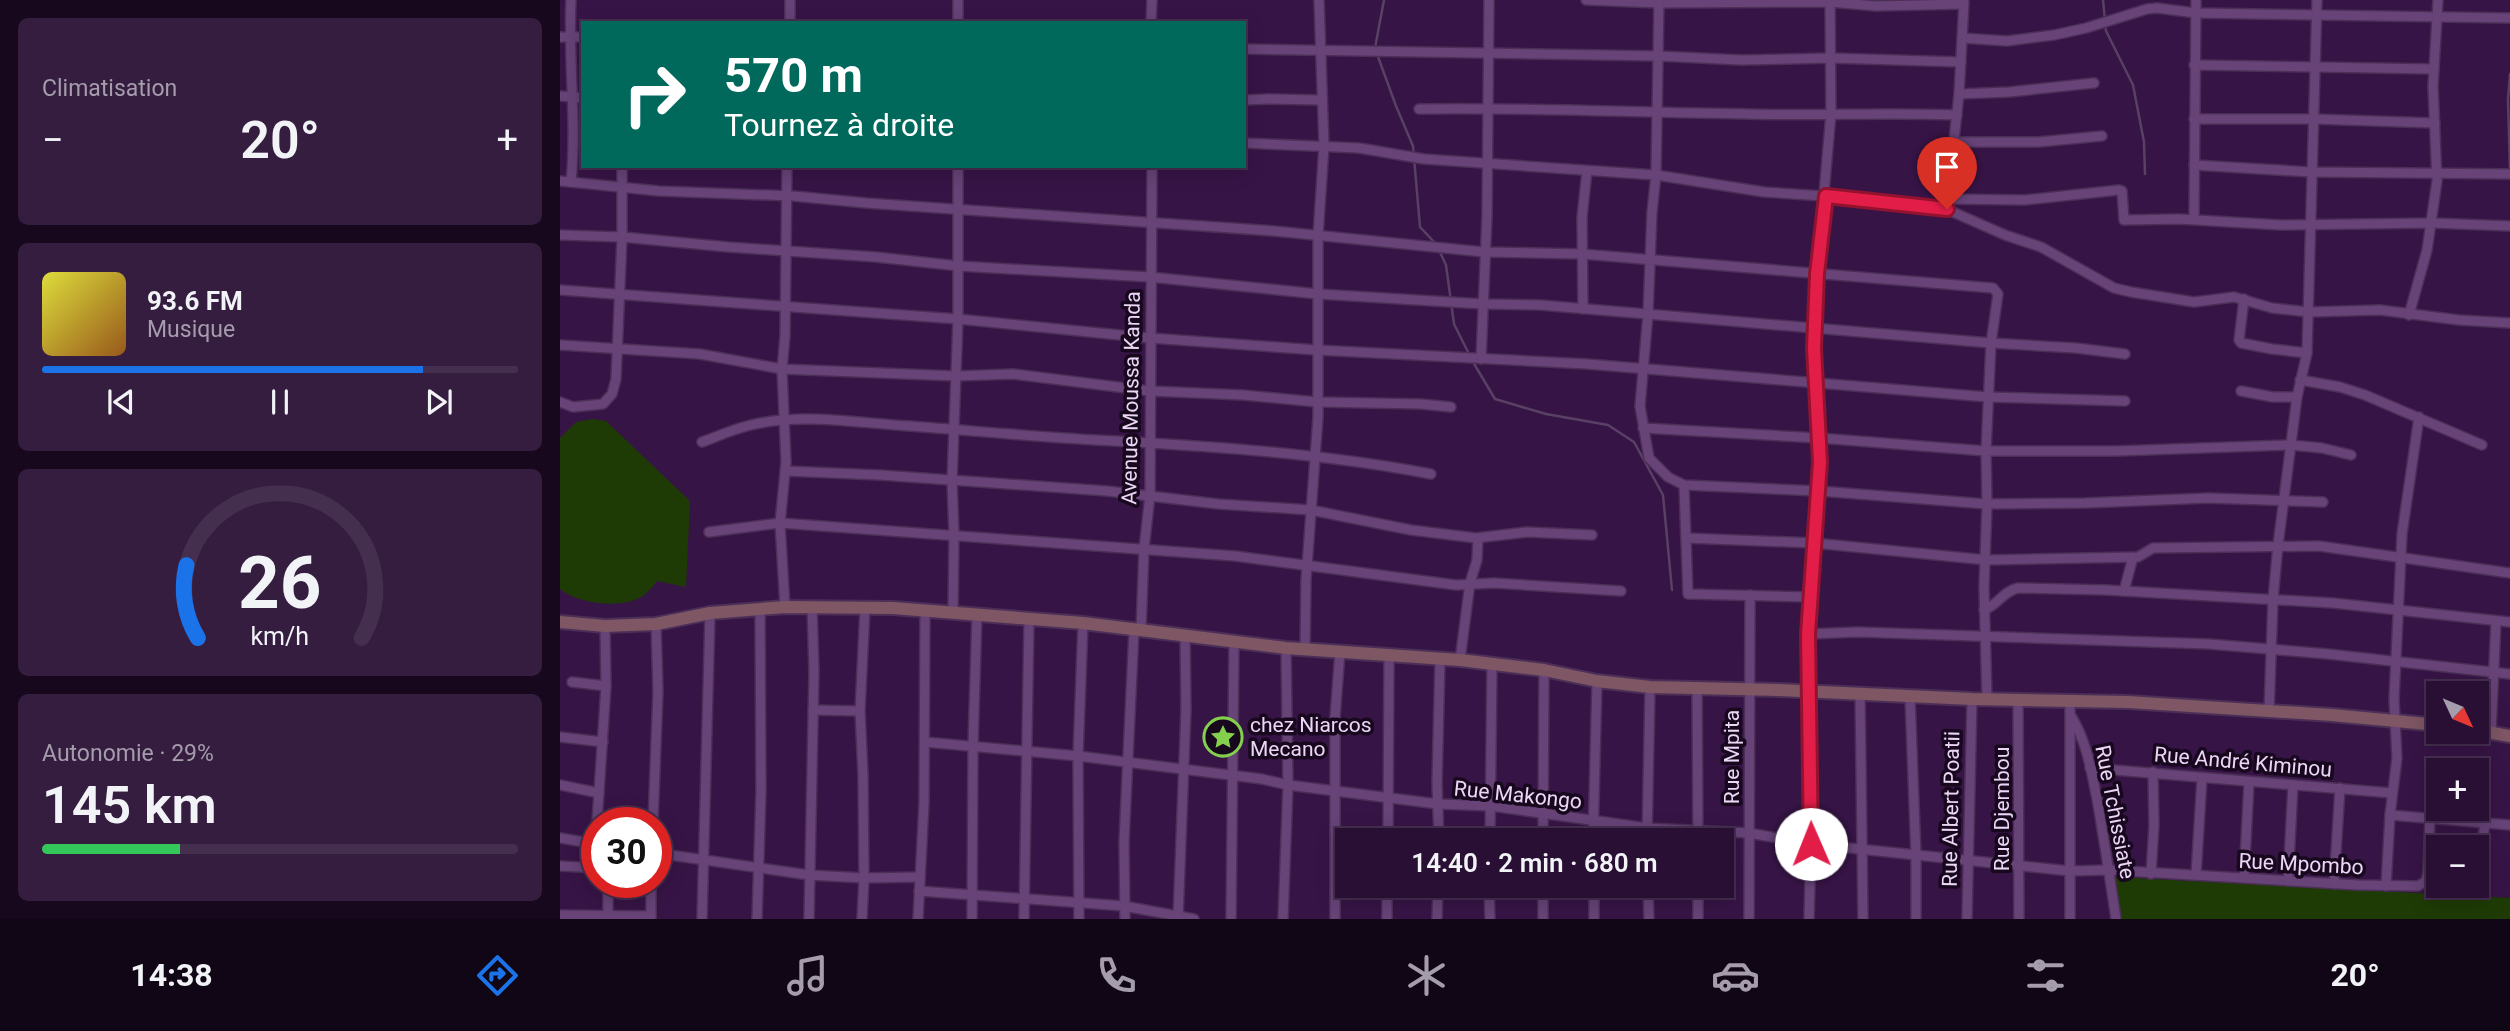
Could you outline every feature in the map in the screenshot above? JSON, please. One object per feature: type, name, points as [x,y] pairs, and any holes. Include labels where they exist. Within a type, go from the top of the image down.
[{"type":"street","points":[[571,0],[565,37],[575,142],[571,182]]},
{"type":"street","points":[[790,0],[790,21]]},
{"type":"street","points":[[958,0],[958,21]]},
{"type":"street","points":[[1151,21],[1152,0]]},
{"type":"street","points":[[1305,649],[1317,402],[1318,236],[1324,146],[1319,0]]},
{"type":"street","points":[[1481,359],[1489,0]]},
{"type":"street","points":[[1587,0],[1830,1],[1876,6],[1964,2],[1957,115],[1947,204]]},
{"type":"street","points":[[2194,219],[2196,0]]},
{"type":"street","points":[[2269,712],[2278,545],[2297,397],[2307,353],[2317,0]]},
{"type":"street","points":[[2409,315],[2427,250],[2437,174],[2434,69],[2438,0]]},
{"type":"street","points":[[1809,919],[1811,844],[1808,634],[1819,491],[1814,327],[1831,113],[1830,1]]},
{"type":"street","points":[[1659,2],[1656,175],[1640,406],[1649,458],[1668,477],[1684,485],[1819,491],[1987,504],[2208,498],[2323,502]]},
{"type":"street","points":[[1962,38],[2007,41],[2054,35],[2157,8],[2196,13],[2510,18]]},
{"type":"street","points":[[1246,49],[1961,62]]},
{"type":"street","points":[[2194,65],[2434,69]]},
{"type":"street","points":[[1958,94],[2094,83]]},
{"type":"street","points":[[560,96],[581,98]]},
{"type":"street","points":[[1246,100],[1321,100]]},
{"type":"street","points":[[1419,109],[1486,108],[1753,115],[1888,112],[1957,115]]},
{"type":"street","points":[[2194,119],[2435,123]]},
{"type":"street","points":[[1953,142],[2038,142],[2102,136]]},
{"type":"street","points":[[1246,143],[1360,148],[1424,159],[1656,175],[1765,192],[1947,204],[2025,201],[2119,190],[2122,191],[2124,220],[2194,219],[2281,225],[2432,223],[2510,226]]},
{"type":"street","points":[[2193,165],[2311,172],[2510,174]]},
{"type":"street","points":[[560,402],[573,407],[597,406],[607,400],[617,379],[622,168]]},
{"type":"street","points":[[785,607],[780,523],[785,471],[782,369],[787,168]]},
{"type":"street","points":[[953,612],[952,481],[958,319],[958,168]]},
{"type":"street","name":"Avenue Moussa Kanda","points":[[1125,919],[1124,842],[1150,495],[1152,168]]},
{"type":"street","points":[[1583,309],[1582,217],[1587,171]]},
{"type":"street","points":[[560,181],[659,191],[786,195],[1150,222],[1484,252],[1582,254],[1993,288],[1998,294],[1991,343],[1986,452],[1987,560],[1984,610],[1987,700]]},
{"type":"street","points":[[1947,204],[2005,234],[2041,247],[2114,288],[2164,299],[2194,302],[2234,297],[2272,308],[2309,312],[2381,310],[2409,315],[2510,323]]},
{"type":"street","points":[[560,235],[622,237],[959,266],[1150,277],[1318,294],[1583,309],[2125,354]]},
{"type":"street","points":[[560,290],[958,319],[1150,338],[1317,350],[1587,364],[1988,397],[2125,401]]},
{"type":"street","points":[[2244,299],[2239,328],[2241,342],[2307,353]]},
{"type":"street","points":[[560,345],[699,355],[782,369],[956,376],[1013,374],[1150,391],[1243,395],[1317,402],[1451,407]]},
{"type":"street","points":[[2300,380],[2340,387],[2482,444]]},
{"type":"street","points":[[2241,391],[2273,397],[2297,397]]},
{"type":"street","points":[[2386,886],[2397,748],[2393,722],[2404,506],[2419,417]]},
{"type":"street","points":[[702,442],[746,426],[785,419],[854,420],[1115,442],[1149,442],[1314,455],[1431,474]]},
{"type":"street","points":[[1643,428],[1819,438],[1986,452],[2291,445],[2322,448],[2351,455]]},
{"type":"street","points":[[785,471],[880,475],[1150,495],[1218,504],[1311,510],[1411,530],[1478,538],[1527,532],[1592,535]]},
{"type":"street","points":[[1684,485],[1688,594],[1809,597]]},
{"type":"street","points":[[709,532],[780,523],[1144,549],[1307,565],[1456,585],[1470,583],[1621,591]]},
{"type":"street","points":[[1460,660],[1470,583],[1477,560],[1478,538]]},
{"type":"street","points":[[1686,538],[1814,543],[1987,560],[2138,557],[2153,548],[2278,545],[2357,550],[2510,573]]},
{"type":"street","points":[[2124,591],[2133,557]]},
{"type":"street","points":[[1984,610],[1994,607],[2010,590],[2018,588],[2273,599],[2510,622]]},
{"type":"street","name":"Rue Mpita","points":[[1749,919],[1750,595]]},
{"type":"street","points":[[809,919],[814,672],[812,606]]},
{"type":"street","points":[[560,622],[605,626],[656,624],[710,613],[812,606],[925,610],[1083,623],[1286,648],[1460,660],[1650,687],[1987,700],[2070,700],[2426,724]]},
{"type":"street","points":[[862,919],[863,774],[860,711],[865,608]]},
{"type":"street","points":[[757,919],[761,791],[760,610]]},
{"type":"street","points":[[918,919],[925,742],[925,610]]},
{"type":"street","points":[[702,919],[708,787],[710,613]]},
{"type":"street","points":[[972,919],[977,614]]},
{"type":"street","points":[[1024,919],[1029,619]]},
{"type":"street","points":[[2496,621],[2491,732],[2510,736]]},
{"type":"street","points":[[1079,919],[1078,756],[1083,623]]},
{"type":"street","points":[[654,807],[658,691],[656,624]]},
{"type":"street","points":[[598,807],[606,686],[605,626]]},
{"type":"street","points":[[1808,634],[1858,632],[2209,644],[2510,674]]},
{"type":"street","points":[[1178,918],[1184,770],[1185,636]]},
{"type":"street","points":[[1231,919],[1234,643]]},
{"type":"street","points":[[1283,919],[1288,785],[1286,648]]},
{"type":"street","points":[[1335,919],[1335,718],[1340,651]]},
{"type":"street","points":[[1388,828],[1389,654]]},
{"type":"street","points":[[1439,828],[1440,659]]},
{"type":"street","points":[[1490,828],[1492,664]]},
{"type":"street","points":[[1543,828],[1544,670]]},
{"type":"street","points":[[572,681],[606,686]]},
{"type":"street","points":[[1592,828],[1597,681]]},
{"type":"street","points":[[1647,828],[1650,687]]},
{"type":"street","points":[[1697,687],[1698,828]]},
{"type":"street","points":[[1860,694],[1863,919]]},
{"type":"street","points":[[1910,697],[1916,919]]},
{"type":"street","name":"Rue Albert Poatii","points":[[1967,919],[1966,862],[1972,699]]},
{"type":"street","name":"Rue Djembou","points":[[2018,699],[2019,919]]},
{"type":"street","points":[[2070,700],[2070,919]]},
{"type":"street","points":[[813,710],[860,711]]},
{"type":"street","name":"Rue Tchissiate","points":[[2070,715],[2081,732],[2090,768],[2116,919]]},
{"type":"street","points":[[560,737],[603,742]]},
{"type":"street","name":"Rue Makongo","points":[[925,742],[1129,762],[1288,785],[1438,804],[1491,806],[1647,828]]},
{"type":"street","name":"Rue André Kiminou","points":[[2090,768],[2392,793]]},
{"type":"street","points":[[2151,874],[2153,772]]},
{"type":"street","points":[[2196,875],[2202,778]]},
{"type":"street","points":[[2244,878],[2249,783]]},
{"type":"street","points":[[560,785],[599,793]]},
{"type":"street","points":[[2288,881],[2293,785]]},
{"type":"street","points":[[2334,884],[2340,788]]},
{"type":"street","points":[[2390,815],[2426,818]]},
{"type":"street","name":"Rue Mpombo","points":[[2109,870],[2334,884],[2418,886],[2426,881],[2428,873],[2430,821]]},
{"type":"street","points":[[2471,821],[2510,825]]},
{"type":"street","points":[[2483,835],[2485,822]]},
{"type":"street","name":"Rue Makongo","points":[[1734,834],[1749,833],[1811,844],[1966,862],[2070,871],[2109,870]]},
{"type":"street","points":[[560,838],[581,842]]},
{"type":"street","points":[[672,855],[809,874],[864,878],[920,877]]},
{"type":"street","points":[[560,866],[581,867]]},
{"type":"street","points":[[919,891],[1125,906],[1194,919]]},
{"type":"street","points":[[608,898],[608,918]]},
{"type":"street","points":[[560,915],[651,917],[651,898]]},
{"type":"street","points":[[1387,898],[1387,919]]},
{"type":"street","points":[[1437,919],[1438,898]]},
{"type":"street","points":[[1489,898],[1490,919]]},
{"type":"street","points":[[1543,898],[1543,919]]},
{"type":"street","points":[[1594,898],[1594,919]]},
{"type":"street","points":[[1648,898],[1649,919]]},
{"type":"street","points":[[1698,898],[1698,919]]},
{"type":"green space","points":[[592,419],[606,421],[690,501],[686,587],[657,581],[648,592],[633,601],[611,604],[577,598],[560,589],[560,438],[576,422]]},
{"type":"green space","points":[[2114,877],[2426,894],[2426,898],[2510,898],[2510,919],[2121,919]]},
{"type":"waterway","points":[[1375,48],[1384,0]]},
{"type":"waterway","points":[[2103,0],[2106,31],[2133,85],[2144,142],[2145,174]]},
{"type":"waterway","points":[[1377,54],[1413,146],[1420,227],[1436,244]]},
{"type":"waterway","points":[[2510,74],[2510,172]]},
{"type":"waterway","points":[[1439,250],[1446,265],[1454,324],[1470,356]]},
{"type":"waterway","points":[[1473,362],[1495,399],[1546,414],[1608,425],[1634,442],[1663,495],[1672,590]]},
{"type":"place","name":"chez Niarcos Mecano","points":[[1223,737]]},
{"type":"route","points":[[1811,844],[1807,669],[1809,597],[1820,462],[1814,348],[1817,274],[1826,196],[1947,209]]}]
